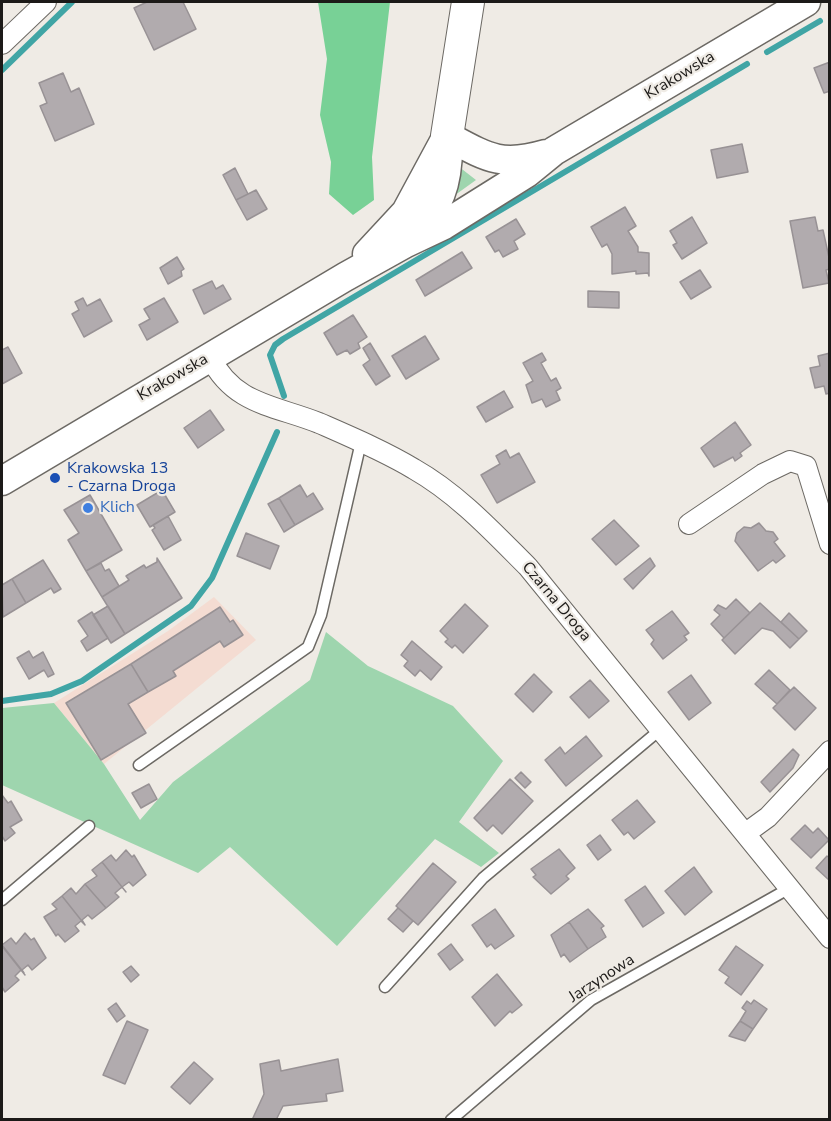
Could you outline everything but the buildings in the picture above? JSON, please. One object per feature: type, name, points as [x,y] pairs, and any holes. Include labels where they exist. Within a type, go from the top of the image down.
[{"type":"main road","points":[[468,2],[447,136],[461,159],[476,171],[503,179],[527,173]]},
{"type":"main road","name":"Krakowska","points":[[2,481],[345,277],[444,225],[527,173],[554,152],[806,2]]},
{"type":"main road","name":"Krakowska","points":[[447,136],[496,159],[519,161],[554,152]]},
{"type":"main road","name":"Krakowska","points":[[406,243],[425,222],[443,190],[448,170],[447,136]]},
{"type":"main road","name":"Krakowska","points":[[345,277],[406,212],[447,136]]},
{"type":"street","points":[[2,44],[46,2]]},
{"type":"street","name":"Czarna Droga","points":[[210,357],[219,376],[252,401],[317,423],[361,442],[416,470],[474,513],[528,567],[830,938]]},
{"type":"street","points":[[689,524],[763,474],[790,461],[806,466],[830,544]]},
{"type":"street","points":[[746,833],[768,817],[830,751]]},
{"type":"lane","points":[[139,765],[308,647],[321,615],[361,442]]},
{"type":"lane","points":[[384,987],[483,878],[661,729]]},
{"type":"lane","points":[[2,900],[89,826]]},
{"type":"lane","name":"Jarzynowa","points":[[451,1119],[591,1000],[788,889]]},
{"type":"shaded area","points":[[214,597],[256,640],[104,764],[54,703],[168,631]]},
{"type":"green space","points":[[318,2],[390,2],[372,157],[374,200],[353,215],[329,194],[331,162],[320,115],[327,59]]},
{"type":"green space","points":[[458,166],[476,180],[451,198]]},
{"type":"green space","points":[[326,632],[368,666],[453,706],[503,761],[459,822],[499,853],[481,867],[435,839],[337,946],[230,847],[198,873],[2,785],[2,708],[54,703],[104,764],[140,820],[173,782],[310,680]]},
{"type":"waterway","points":[[2,70],[72,2]]},
{"type":"waterway","points":[[767,52],[820,21]]},
{"type":"waterway","points":[[284,396],[270,355],[275,345],[283,339],[747,64]]},
{"type":"waterway","points":[[2,701],[51,694],[82,681],[191,606],[212,578],[277,432]]},
{"type":"place","name":"Krakowska 13 - Czarna Droga","points":[[55,478]]},
{"type":"place","name":"Klich","points":[[88,508]]}]
